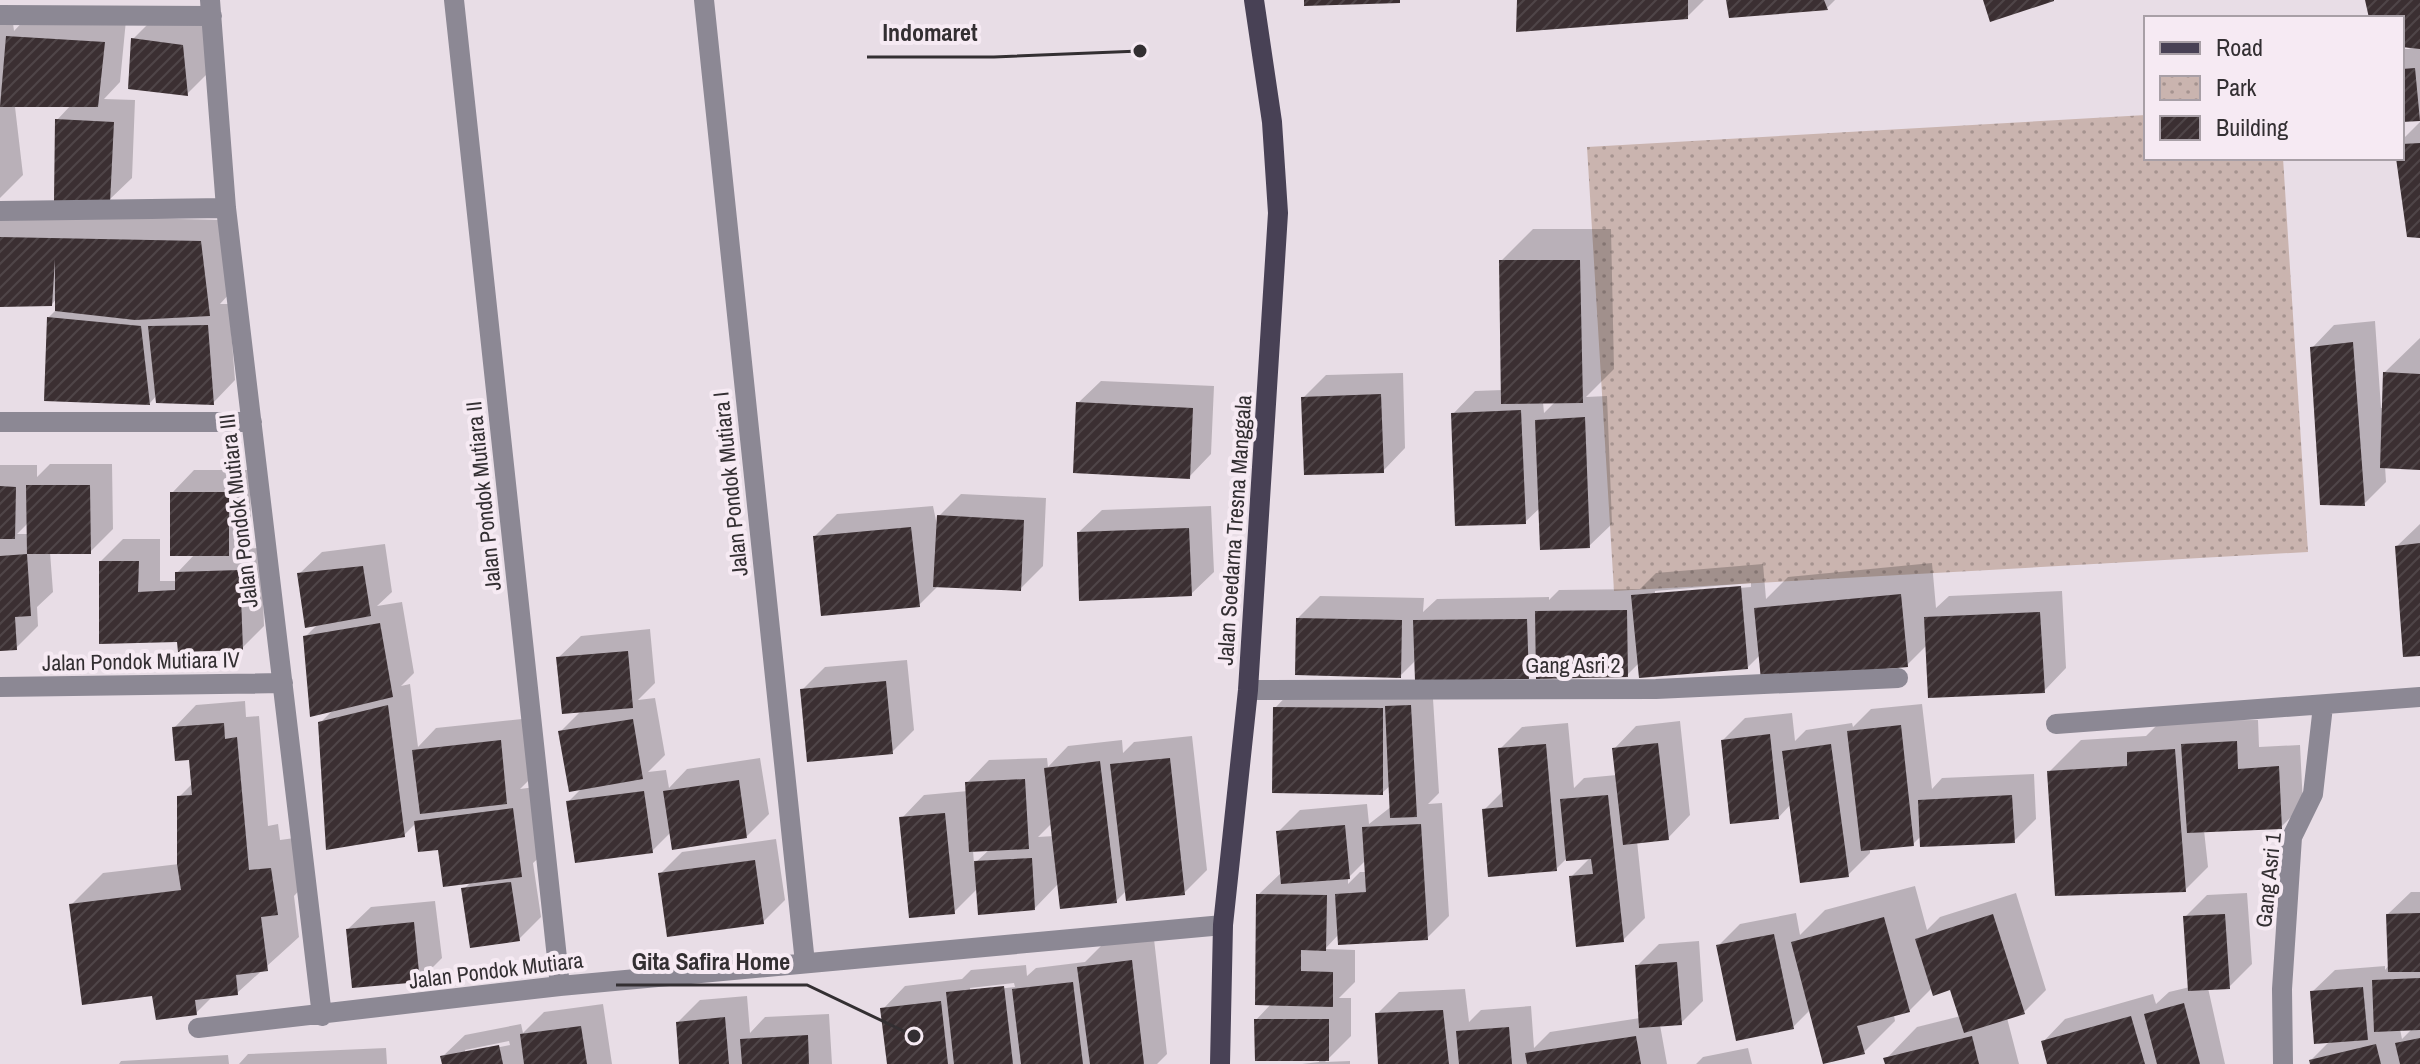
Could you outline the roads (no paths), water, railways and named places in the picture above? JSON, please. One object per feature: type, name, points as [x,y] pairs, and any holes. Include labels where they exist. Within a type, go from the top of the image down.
[{"type":"main road","name":"Jalan Soedarna Tresna Manggala","points":[[1220,1064],[1223,925],[1248,690],[1278,213],[1272,122],[1254,0]]},
{"type":"street","name":"Jalan Pondok Mutiara II","points":[[454,0],[560,986]]},
{"type":"street","name":"Jalan Pondok Mutiara I","points":[[704,0],[805,963]]},
{"type":"street","points":[[0,15],[211,8]]},
{"type":"street","name":"Jalan Pondok Mutiara III","points":[[211,8],[226,208],[322,1016]]},
{"type":"street","points":[[0,211],[226,208]]},
{"type":"street","points":[[0,422],[252,422]]},
{"type":"street","name":"Gang Asri 2","points":[[1248,690],[1656,689],[1898,678]]},
{"type":"street","name":"Jalan Pondok Mutiara IV","points":[[0,687],[283,683]]},
{"type":"street","points":[[2056,724],[2420,697]]},
{"type":"street","name":"Gang Asri 1","points":[[2283,1064],[2282,989],[2292,837],[2313,794],[2323,706]]},
{"type":"street","name":"Jalan Pondok Mutiara","points":[[198,1028],[560,986],[1223,925]]},
{"type":"place","name":"Indomaret","points":[[1140,51]]},
{"type":"place","name":"Gita Safira Home","points":[[914,1036]]}]
